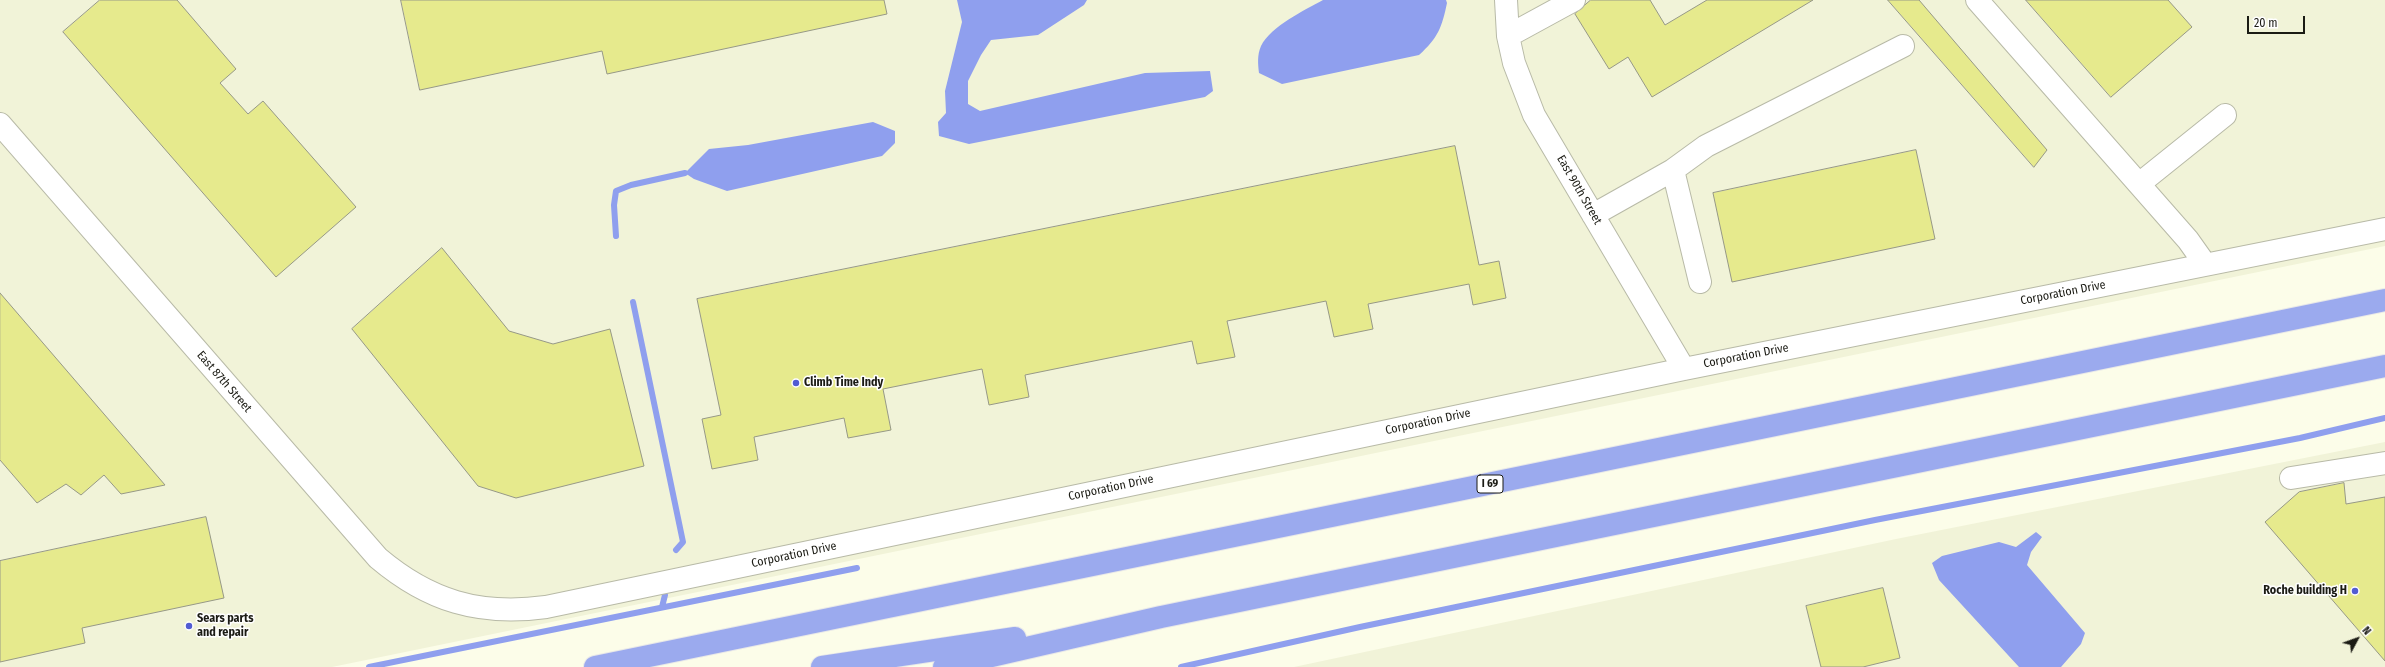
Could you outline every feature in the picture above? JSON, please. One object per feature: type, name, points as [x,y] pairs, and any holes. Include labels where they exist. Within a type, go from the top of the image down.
[{"type":"highway","name":"I 69","points":[[595,667],[2385,300]]},
{"type":"highway","points":[[944,667],[1161,617],[2385,366]]},
{"type":"highway","points":[[822,667],[867,658],[1161,617]]},
{"type":"street","name":"East 90th Street","points":[[1506,0],[1508,36],[1516,72],[1534,115],[1684,369]]},
{"type":"street","points":[[1508,36],[1574,0]]},
{"type":"street","points":[[1977,0],[2188,240],[2206,264]]},
{"type":"street","points":[[1593,215],[1673,170],[1706,146],[1902,46]]},
{"type":"street","points":[[2139,184],[2225,115]]},
{"type":"street","name":"East 87th Street","points":[[0,124],[365,545],[398,575],[428,593],[472,606]]},
{"type":"street","points":[[1673,170],[1700,282]]},
{"type":"street","name":"Corporation Drive","points":[[472,606],[509,610],[546,607],[1684,369],[2385,229]]},
{"type":"street","points":[[2291,478],[2385,463]]},
{"type":"shaded area","points":[[0,0],[2385,0],[2385,246],[332,667],[0,667]]},
{"type":"shaded area","points":[[2385,442],[2385,667],[1294,667],[1896,539]]},
{"type":"water","points":[[957,0],[1087,0],[1084,5],[1038,35],[991,40],[981,55],[968,81],[968,104],[980,111],[1145,73],[1210,71],[1213,91],[1205,97],[969,144],[939,136],[938,122],[946,113],[945,91],[962,22]]},
{"type":"water","points":[[1323,0],[1446,0],[1447,3],[1438,32],[1431,43],[1419,55],[1282,84],[1259,73],[1258,63],[1261,46],[1272,32],[1289,19]]},
{"type":"water","points":[[873,122],[895,131],[895,143],[882,156],[727,191],[694,179],[685,173],[709,149],[748,145]]},
{"type":"water","points":[[2036,532],[2042,537],[2031,552],[2027,565],[2085,633],[2081,644],[2061,667],[2019,667],[1939,580],[1932,563],[1942,556],[1999,542],[2016,547]]},
{"type":"building","points":[[100,0],[177,0],[236,69],[220,83],[248,114],[263,101],[356,207],[276,277],[63,32]]},
{"type":"building","points":[[401,0],[884,0],[887,14],[607,74],[602,51],[420,90]]},
{"type":"building","points":[[1591,0],[1650,0],[1665,25],[1707,0],[1813,0],[1652,97],[1628,57],[1609,69],[1575,14]]},
{"type":"building","points":[[1888,0],[1919,0],[2047,150],[2034,167]]},
{"type":"building","points":[[2026,0],[2168,0],[2192,27],[2111,97]]},
{"type":"building","points":[[1455,146],[1479,265],[1499,261],[1506,298],[1473,305],[1469,284],[1368,304],[1373,329],[1334,337],[1326,301],[1227,321],[1235,357],[1197,364],[1192,341],[1025,375],[1029,397],[989,405],[982,369],[883,389],[891,430],[848,438],[844,418],[754,437],[758,460],[712,469],[702,419],[721,415],[697,299]]},
{"type":"building","points":[[1916,150],[1935,239],[1732,282],[1713,193]]},
{"type":"building","points":[[442,248],[509,331],[553,344],[610,329],[644,466],[516,498],[478,486],[352,329]]},
{"type":"building","points":[[0,293],[165,485],[121,494],[104,475],[81,495],[66,484],[37,503],[0,460]]},
{"type":"building","name":"Roche building H","points":[[2344,483],[2346,504],[2385,497],[2385,661],[2265,522],[2299,492]]},
{"type":"building","points":[[206,517],[224,598],[82,628],[85,643],[0,662],[0,561]]},
{"type":"building","points":[[1883,588],[1900,658],[1863,667],[1821,667],[1806,606]]},
{"type":"waterway","points":[[616,236],[614,205],[616,191],[631,185],[685,173]]},
{"type":"waterway","points":[[633,302],[683,542],[676,550]]},
{"type":"waterway","points":[[1181,667],[1360,627],[1875,520],[2300,438],[2385,418]]},
{"type":"waterway","points":[[369,667],[857,568]]},
{"type":"waterway","points":[[662,607],[665,595]]},
{"type":"place","name":"Climb Time Indy","points":[[796,383]]},
{"type":"place","name":"Roche building H","points":[[2355,591]]},
{"type":"place","name":"Sears parts and repair","points":[[189,626]]}]
